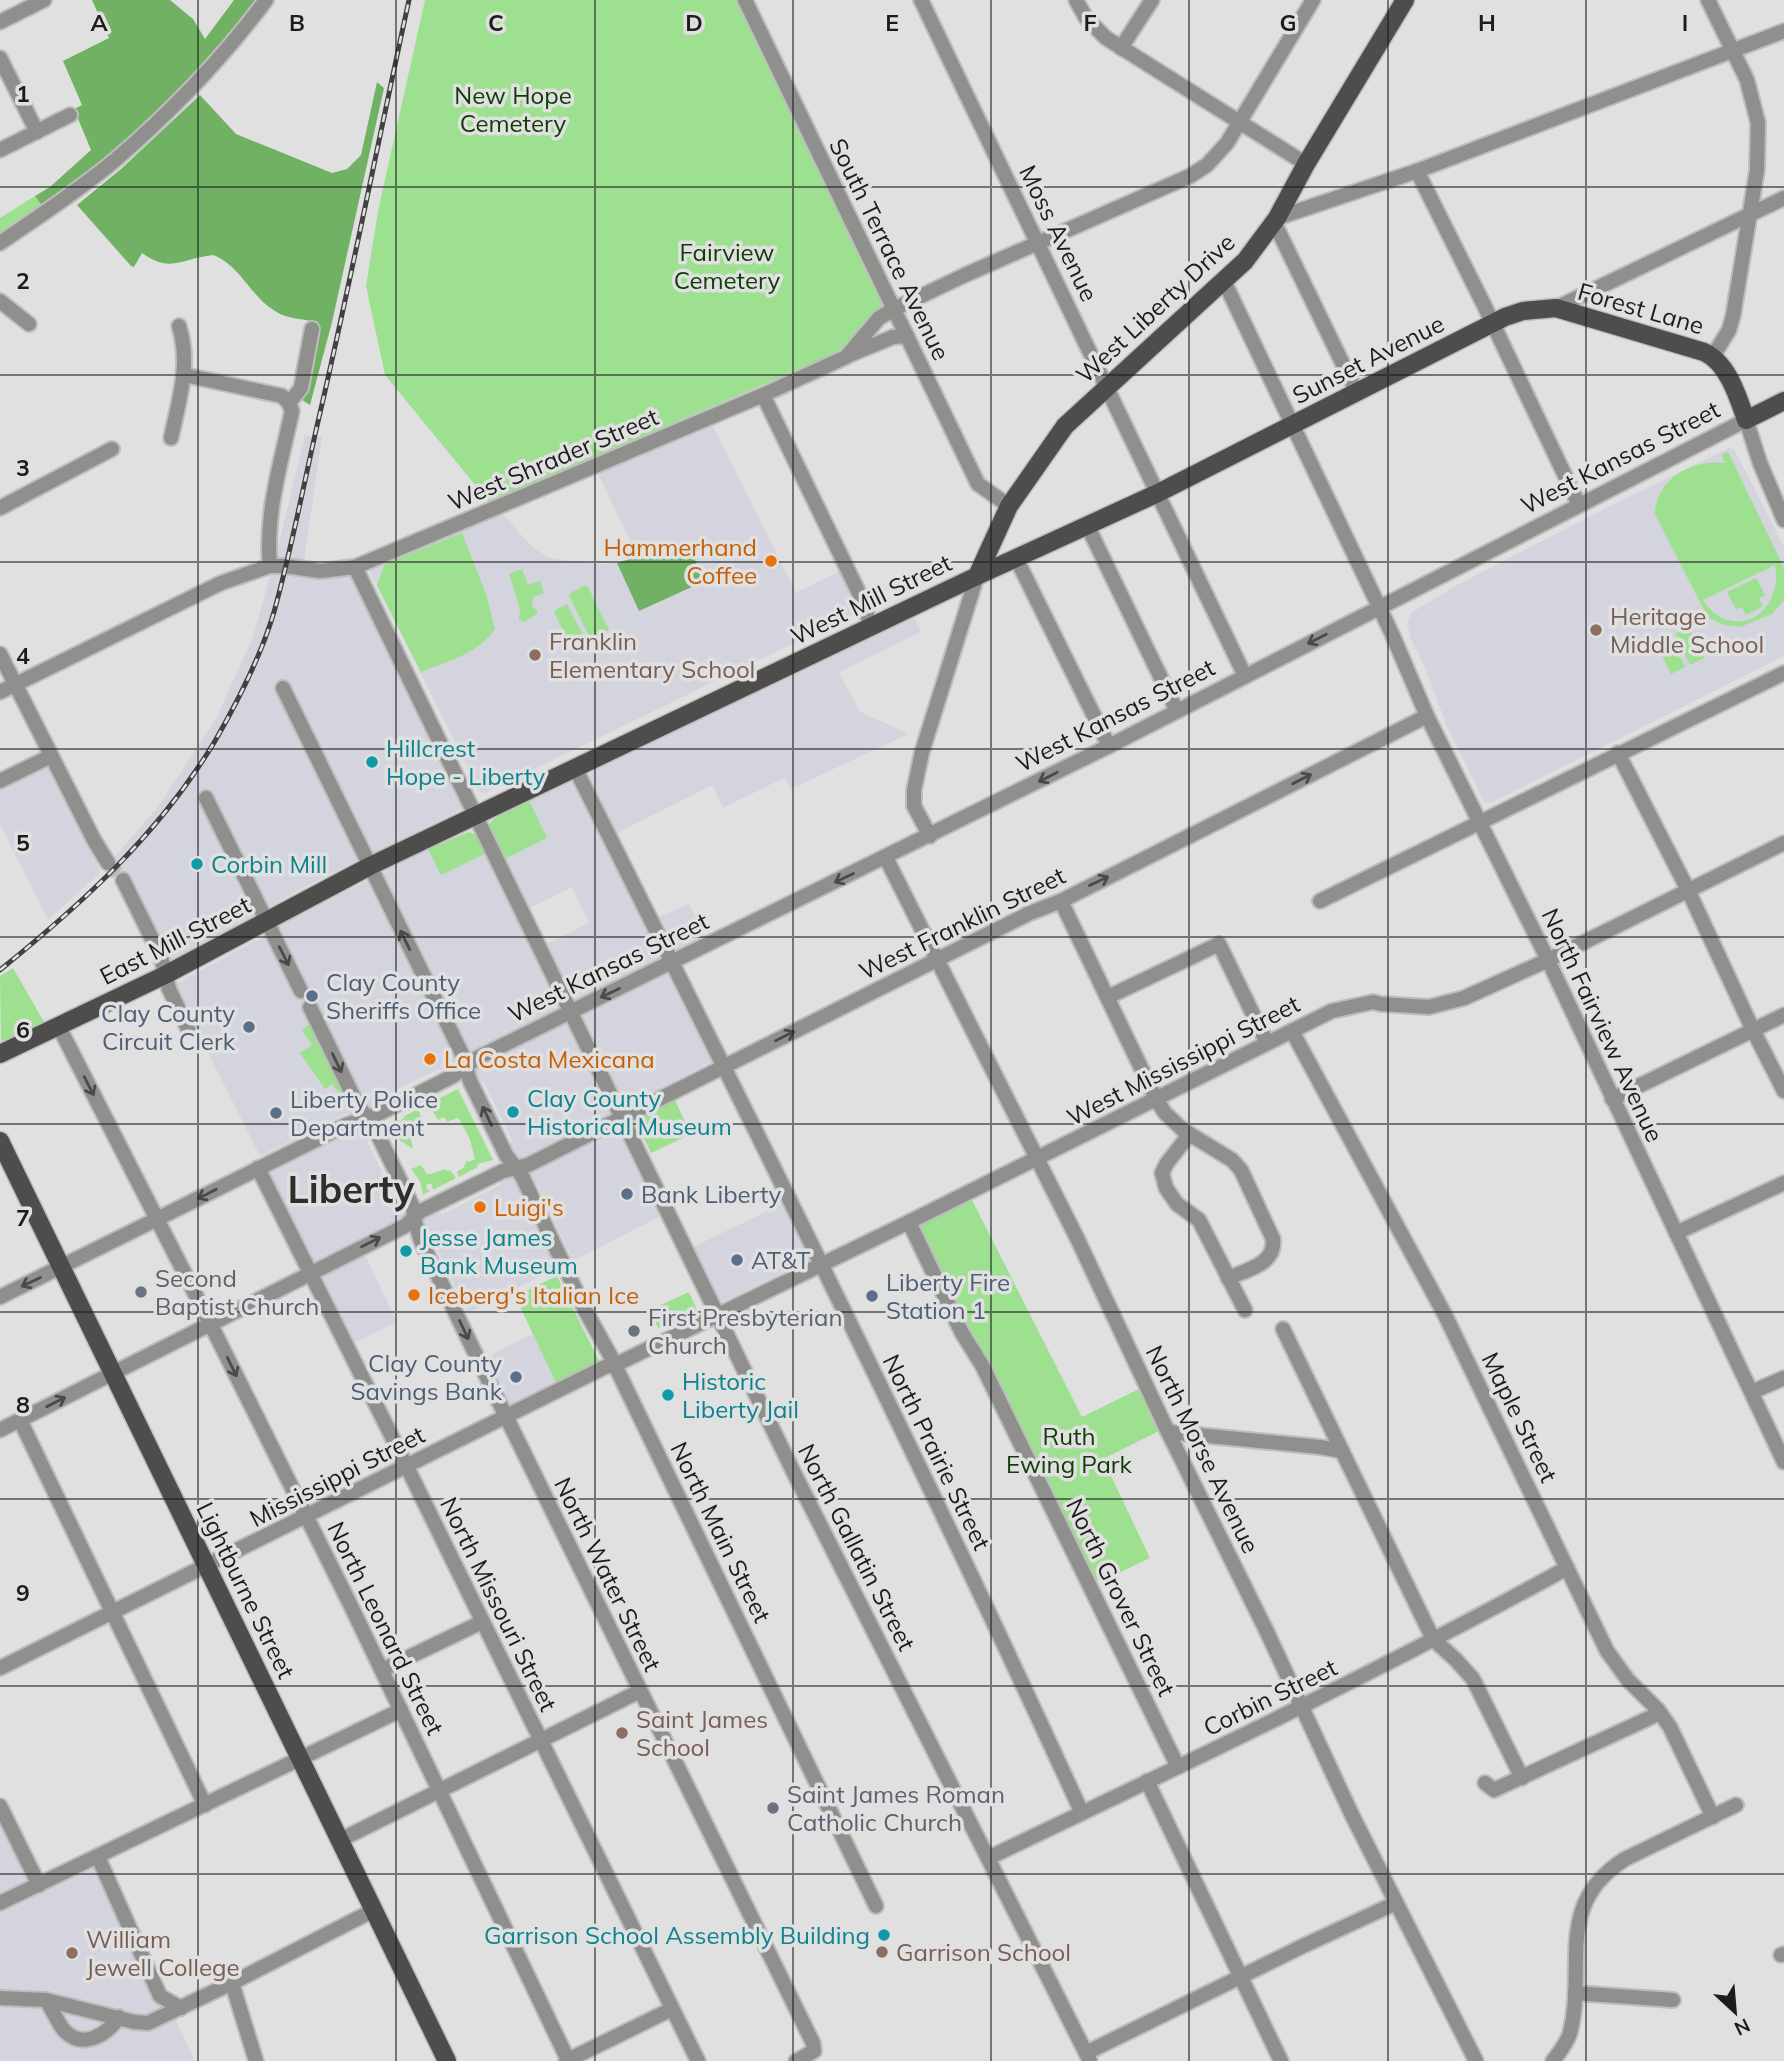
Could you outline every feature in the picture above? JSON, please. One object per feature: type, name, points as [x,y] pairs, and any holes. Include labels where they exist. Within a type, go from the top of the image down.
[{"type":"main road","name":"West Liberty Drive","points":[[977,576],[1009,506],[1065,426],[1245,261],[1275,220],[1405,0]]},
{"type":"main road","name":"Sunset Avenue","points":[[977,576],[1158,493],[1493,323],[1523,311],[1556,308]]},
{"type":"main road","name":"Forest Lane","points":[[1556,308],[1692,346],[1713,356]]},
{"type":"main road","points":[[1713,356],[1732,384],[1745,420]]},
{"type":"main road","name":"West Kansas Street","points":[[1745,420],[1784,401]]},
{"type":"main road","name":"West Mill Street","points":[[370,866],[977,576]]},
{"type":"main road","name":"East Mill Street","points":[[5,1049],[165,975],[370,866]]},
{"type":"main road","name":"Lightburne Street","points":[[0,1142],[447,2061]]},
{"type":"street","points":[[0,22],[44,0]]},
{"type":"street","points":[[0,243],[113,162],[144,134],[214,63],[266,0]]},
{"type":"street","name":"South Terrace Avenue","points":[[745,0],[978,484],[1009,506]]},
{"type":"street","name":"Moss Avenue","points":[[921,0],[1245,676]]},
{"type":"street","points":[[1076,0],[1095,29],[1121,48],[1306,164]]},
{"type":"street","points":[[1121,48],[1152,0]]},
{"type":"street","name":"West Shrader Street","points":[[846,357],[879,318],[894,309],[1189,176],[1218,155],[1313,0]]},
{"type":"street","points":[[1708,0],[1752,94],[1758,123],[1757,170],[1733,316],[1729,330],[1713,356]]},
{"type":"street","points":[[1357,393],[1275,220],[1417,171],[1784,31]]},
{"type":"street","points":[[0,58],[37,132]]},
{"type":"street","points":[[0,150],[70,115]]},
{"type":"street","points":[[1417,171],[1579,505]]},
{"type":"street","name":"Sunset Avenue","points":[[1556,308],[1784,198]]},
{"type":"street","name":"North Fairview Avenue","points":[[1224,281],[1392,634],[1427,716],[1548,960],[1784,1462]]},
{"type":"street","points":[[0,301],[29,324]]},
{"type":"street","points":[[171,438],[185,375],[184,343],[179,326]]},
{"type":"street","points":[[289,403],[301,388],[312,329]]},
{"type":"street","name":"West Shrader Street","points":[[270,566],[320,571],[355,567],[763,395],[893,337],[907,336]]},
{"type":"street","points":[[0,692],[220,583],[270,566],[271,506],[292,411],[289,403],[282,396],[185,375]]},
{"type":"street","points":[[763,395],[858,591],[871,626]]},
{"type":"street","points":[[1745,420],[1784,520]]},
{"type":"street","name":"West Kansas Street","points":[[0,1297],[354,1121],[453,1076],[477,1058],[1109,746],[1745,420]]},
{"type":"street","points":[[0,508],[112,449]]},
{"type":"street","points":[[1087,525],[1177,711]]},
{"type":"street","points":[[1016,558],[1109,746]]},
{"type":"street","name":"North Gallatin Street","points":[[355,567],[799,1482],[1088,2057]]},
{"type":"street","points":[[930,836],[914,806],[914,790],[926,739],[977,576]]},
{"type":"street","points":[[0,654],[94,841],[108,863]]},
{"type":"street","points":[[1320,901],[1784,673]]},
{"type":"street","name":"North Main Street","points":[[283,688],[467,1067],[468,1078],[615,1365],[876,1906]]},
{"type":"street","name":"West Franklin Street","points":[[0,1430],[211,1325],[415,1219],[421,1212],[503,1171],[528,1165],[1427,716]]},
{"type":"street","points":[[1618,753],[1688,890],[1784,1091]]},
{"type":"street","points":[[0,781],[51,757]]},
{"type":"street","name":"North Prairie Street","points":[[575,768],[956,1540],[1082,1813]]},
{"type":"street","points":[[206,798],[301,991]]},
{"type":"street","name":"West Mississippi Street","points":[[615,1365],[1332,1011],[1373,1002],[1429,1007],[1452,1002],[1548,960],[1784,843]]},
{"type":"street","name":"North Morse Avenue","points":[[886,858],[1037,1158],[1396,1903],[1476,2061]]},
{"type":"street","points":[[123,880],[161,957],[165,975],[188,1029]]},
{"type":"street","points":[[1061,901],[1156,1099],[1165,1113],[1189,1135],[1232,1160],[1241,1170],[1273,1239],[1272,1255],[1260,1264],[1228,1278]]},
{"type":"street","points":[[1108,997],[1219,944],[1267,1043]]},
{"type":"street","name":"North Water Street","points":[[310,1007],[365,1118],[375,1129],[405,1189],[413,1207],[421,1241],[815,2049],[796,2061]]},
{"type":"street","points":[[1612,1099],[1784,1015]]},
{"type":"street","name":"North Leonard Street","points":[[58,1026],[307,1517],[567,2061]]},
{"type":"street","name":"Maple Street","points":[[1292,1031],[1445,1315],[1607,1651],[1628,1680],[1670,1727],[1713,1817]]},
{"type":"street","points":[[1189,1135],[1167,1163],[1163,1173],[1166,1188],[1177,1204],[1199,1220],[1245,1310]]},
{"type":"street","name":"North Missouri Street","points":[[258,1168],[698,2061]]},
{"type":"street","points":[[1676,1233],[1784,1183]]},
{"type":"street","name":"North Grover Street","points":[[909,1222],[962,1332],[982,1365],[1178,1767]]},
{"type":"street","points":[[1283,1329],[1433,1639],[1474,1679],[1522,1778]]},
{"type":"street","name":"Mississippi Street","points":[[0,1668],[605,1367],[615,1365]]},
{"type":"street","points":[[1752,1392],[1784,1378]]},
{"type":"street","points":[[20,1420],[205,1805]]},
{"type":"street","points":[[1168,1432],[1342,1451]]},
{"type":"street","name":"Corbin Street","points":[[988,1858],[1302,1707],[1567,1568]]},
{"type":"street","points":[[382,1670],[482,1622]]},
{"type":"street","points":[[340,1840],[640,1691]]},
{"type":"street","points":[[0,1903],[401,1710]]},
{"type":"street","points":[[1485,1783],[1494,1790],[1660,1713]]},
{"type":"street","points":[[1147,1782],[1281,2061]]},
{"type":"street","points":[[1553,2061],[1570,2035],[1575,1993],[1577,1927],[1588,1893],[1608,1870],[1625,1859],[1736,1805]]},
{"type":"street","points":[[0,1806],[39,1885]]},
{"type":"street","points":[[98,1857],[160,1996],[181,2008]]},
{"type":"street","points":[[1088,2057],[1241,1978],[1396,1903]]},
{"type":"street","points":[[0,1998],[46,2000],[148,2023],[374,1910]]},
{"type":"street","points":[[232,1983],[256,2061]]},
{"type":"street","points":[[1575,1993],[1673,2000]]},
{"type":"street","points":[[46,2000],[63,2029],[76,2039],[95,2038],[109,2031],[119,2017]]},
{"type":"street","points":[[567,2061],[672,2009]]},
{"type":"shaded area","name":"Franklin Elementary School","points":[[710,421],[796,593],[842,570],[857,602],[858,612],[485,793],[480,792],[369,570],[502,513],[531,546],[549,558],[596,564],[617,563],[639,611],[704,581],[694,558],[638,556],[596,470]]},
{"type":"shaded area","points":[[305,436],[322,437],[302,574],[339,577],[354,575],[464,808],[298,890],[240,925],[170,961],[126,876],[112,860],[158,807],[216,719],[253,637]]},
{"type":"shaded area","name":"Heritage Middle School","points":[[1729,448],[1735,451],[1784,547],[1784,656],[1491,803],[1484,802],[1446,724],[1426,670],[1410,637],[1408,624],[1411,613],[1459,584]]},
{"type":"shaded area","points":[[912,613],[921,632],[839,672],[859,711],[908,734],[791,789],[784,778],[723,808],[712,785],[615,834],[590,781],[589,777],[594,768]]},
{"type":"shaded area","points":[[50,763],[101,872],[48,920],[0,824],[0,784]]},
{"type":"shaded area","points":[[561,784],[577,784],[580,789],[661,956],[658,961],[577,1001],[569,998],[545,945],[589,923],[572,887],[528,909],[503,860],[547,838],[529,800]]},
{"type":"shaded area","points":[[428,849],[441,874],[487,853],[560,1003],[557,1009],[472,1055],[463,1044],[465,1040],[384,873]]},
{"type":"shaded area","points":[[367,881],[460,1063],[449,1073],[439,1069],[382,1097],[378,1108],[349,1117],[347,1113],[260,1156],[177,991],[177,983],[259,939],[291,918]]},
{"type":"shaded area","points":[[689,904],[705,938],[675,954],[657,918]]},
{"type":"shaded area","points":[[670,973],[712,1061],[631,1104],[623,1104],[581,1019]]},
{"type":"shaded area","points":[[568,1023],[611,1109],[610,1112],[606,1117],[534,1152],[531,1157],[520,1162],[509,1149],[512,1140],[484,1082],[474,1079],[472,1067]]},
{"type":"shaded area","points":[[362,1123],[372,1134],[368,1143],[396,1201],[406,1204],[410,1215],[396,1225],[391,1224],[313,1262],[268,1174]]},
{"type":"shaded area","points":[[614,1131],[621,1133],[661,1216],[569,1263],[567,1260],[570,1255],[538,1186],[530,1183],[528,1171],[535,1165],[543,1167]]},
{"type":"shaded area","points":[[513,1174],[559,1267],[468,1313],[431,1237],[425,1235],[420,1221],[433,1211],[443,1214],[500,1185],[503,1175]]},
{"type":"shaded area","points":[[784,1203],[810,1259],[719,1301],[693,1247]]},
{"type":"shaded area","points":[[365,1255],[397,1322],[350,1345],[320,1278]]},
{"type":"shaded area","points":[[533,1334],[557,1385],[511,1405],[487,1357]]},
{"type":"shaded area","name":"William Jewell College","points":[[0,1806],[39,1885],[98,1857],[195,2061],[0,2061]]},
{"type":"green space","points":[[92,0],[170,0],[193,19],[205,39],[234,0],[260,0],[166,105],[111,156],[43,207],[35,196],[50,187],[91,150],[74,109],[82,105],[63,61],[109,38]]},
{"type":"green space","name":"Fairview Cemetery","points":[[425,0],[736,0],[885,307],[837,353],[489,502],[385,375],[366,286],[378,211]]},
{"type":"green space","points":[[377,82],[384,88],[332,322],[310,405],[299,398],[318,322],[279,314],[266,305],[231,266],[213,255],[169,264],[142,253],[134,267],[131,266],[77,205],[121,169],[200,95],[236,134],[332,173],[347,169],[361,155]]},
{"type":"green space","points":[[35,196],[43,207],[0,234],[0,218]]},
{"type":"green space","points":[[1728,452],[1784,568],[1784,600],[1772,614],[1740,627],[1724,625],[1706,614],[1655,514],[1657,502],[1669,481],[1700,464],[1725,463],[1721,455]],"holes":[[[1775,565],[1776,583],[1772,598],[1764,610],[1753,618],[1741,621],[1728,620],[1715,613],[1703,600]]]},
{"type":"green space","points":[[462,533],[486,594],[495,629],[471,651],[421,672],[377,585],[385,564]]},
{"type":"green space","points":[[638,556],[694,558],[705,581],[639,611],[617,563]]},
{"type":"green space","points":[[522,569],[528,585],[540,581],[544,593],[533,597],[532,606],[537,610],[537,614],[524,622],[519,620],[520,609],[509,574]]},
{"type":"green space","points":[[1756,578],[1765,595],[1759,598],[1763,606],[1746,615],[1742,607],[1736,609],[1727,592]]},
{"type":"green space","points":[[585,585],[609,630],[594,639],[590,638],[569,596]]},
{"type":"green space","points":[[567,604],[583,635],[568,642],[554,611]]},
{"type":"green space","points":[[1689,627],[1704,658],[1690,665],[1675,634]]},
{"type":"green space","points":[[1670,636],[1685,667],[1671,674],[1656,643]]},
{"type":"green space","points":[[529,800],[547,838],[503,860],[491,836],[490,824],[505,811]]},
{"type":"green space","points":[[469,832],[479,836],[487,853],[441,875],[428,849]]},
{"type":"green space","points":[[13,968],[44,1022],[1,1041],[0,976]]},
{"type":"green space","points":[[310,1024],[346,1093],[341,1096],[332,1084],[325,1089],[300,1053],[312,1045],[302,1030]]},
{"type":"green space","points":[[458,1089],[493,1160],[478,1164],[476,1168],[459,1177],[457,1172],[464,1167],[467,1160],[469,1162],[475,1159],[470,1140],[460,1120],[457,1118],[447,1122],[444,1117],[438,1120],[428,1104]]},
{"type":"green space","points":[[674,1098],[691,1134],[651,1153],[634,1118]]},
{"type":"green space","points":[[418,1109],[425,1127],[418,1130],[419,1136],[411,1140],[413,1149],[395,1137],[388,1124],[395,1120],[401,1121]]},
{"type":"green space","points":[[421,1165],[427,1174],[445,1169],[450,1170],[456,1178],[433,1190],[432,1184],[427,1184],[426,1188],[430,1191],[423,1195],[420,1181],[411,1169]]},
{"type":"green space","name":"Ruth Ewing Park","points":[[970,1196],[1082,1417],[1141,1388],[1161,1430],[1103,1459],[1150,1558],[1104,1580],[1094,1580],[918,1227],[918,1224]]},
{"type":"green space","points":[[557,1276],[600,1363],[557,1385],[515,1296]]},
{"type":"green space","points":[[689,1292],[697,1310],[658,1328],[650,1310]]},
{"type":"tunnel","points":[[108,863],[123,880]]},
{"type":"railway","points":[[0,970],[61,919],[118,865],[170,806],[215,741],[256,662],[269,629],[291,543],[409,0]]},
{"type":"place","name":"Hammerhand Coffee","points":[[771,561]]},
{"type":"place","name":"Heritage Middle School","points":[[1596,630]]},
{"type":"place","name":"Franklin Elementary School","points":[[535,655]]},
{"type":"place","name":"Hillcrest Hope - Liberty","points":[[372,762]]},
{"type":"place","name":"Corbin Mill","points":[[197,864]]},
{"type":"place","name":"Clay County Sheriffs Office","points":[[312,996]]},
{"type":"place","name":"Clay County Circuit Clerk","points":[[249,1027]]},
{"type":"place","name":"La Costa Mexicana","points":[[430,1059]]},
{"type":"place","name":"Clay County Historical Museum","points":[[513,1112]]},
{"type":"place","name":"Liberty Police Department","points":[[276,1113]]},
{"type":"place","name":"Bank Liberty","points":[[627,1194]]},
{"type":"place","name":"Luigi's","points":[[480,1207]]},
{"type":"place","name":"Jesse James Bank Museum","points":[[406,1251]]},
{"type":"place","name":"AT&T","points":[[737,1260]]},
{"type":"place","name":"Second Baptist Church","points":[[141,1292]]},
{"type":"place","name":"Iceberg's Italian Ice","points":[[414,1295]]},
{"type":"place","name":"Liberty Fire Station 1","points":[[872,1296]]},
{"type":"place","name":"First Presbyterian Church","points":[[634,1331]]},
{"type":"place","name":"Clay County Savings Bank","points":[[516,1377]]},
{"type":"place","name":"Historic Liberty Jail","points":[[668,1395]]},
{"type":"place","name":"Saint James School","points":[[622,1733]]},
{"type":"place","name":"Saint James Roman Catholic Church","points":[[773,1808]]},
{"type":"place","name":"Garrison School Assembly Building","points":[[884,1935]]},
{"type":"place","name":"Garrison School","points":[[882,1952]]},
{"type":"place","name":"William Jewell College","points":[[72,1953]]},
{"type":"district","name":"Liberty","points":[[351,1189]]},
{"type":"park label","name":"New Hope Cemetery","points":[[513,109]]}]
